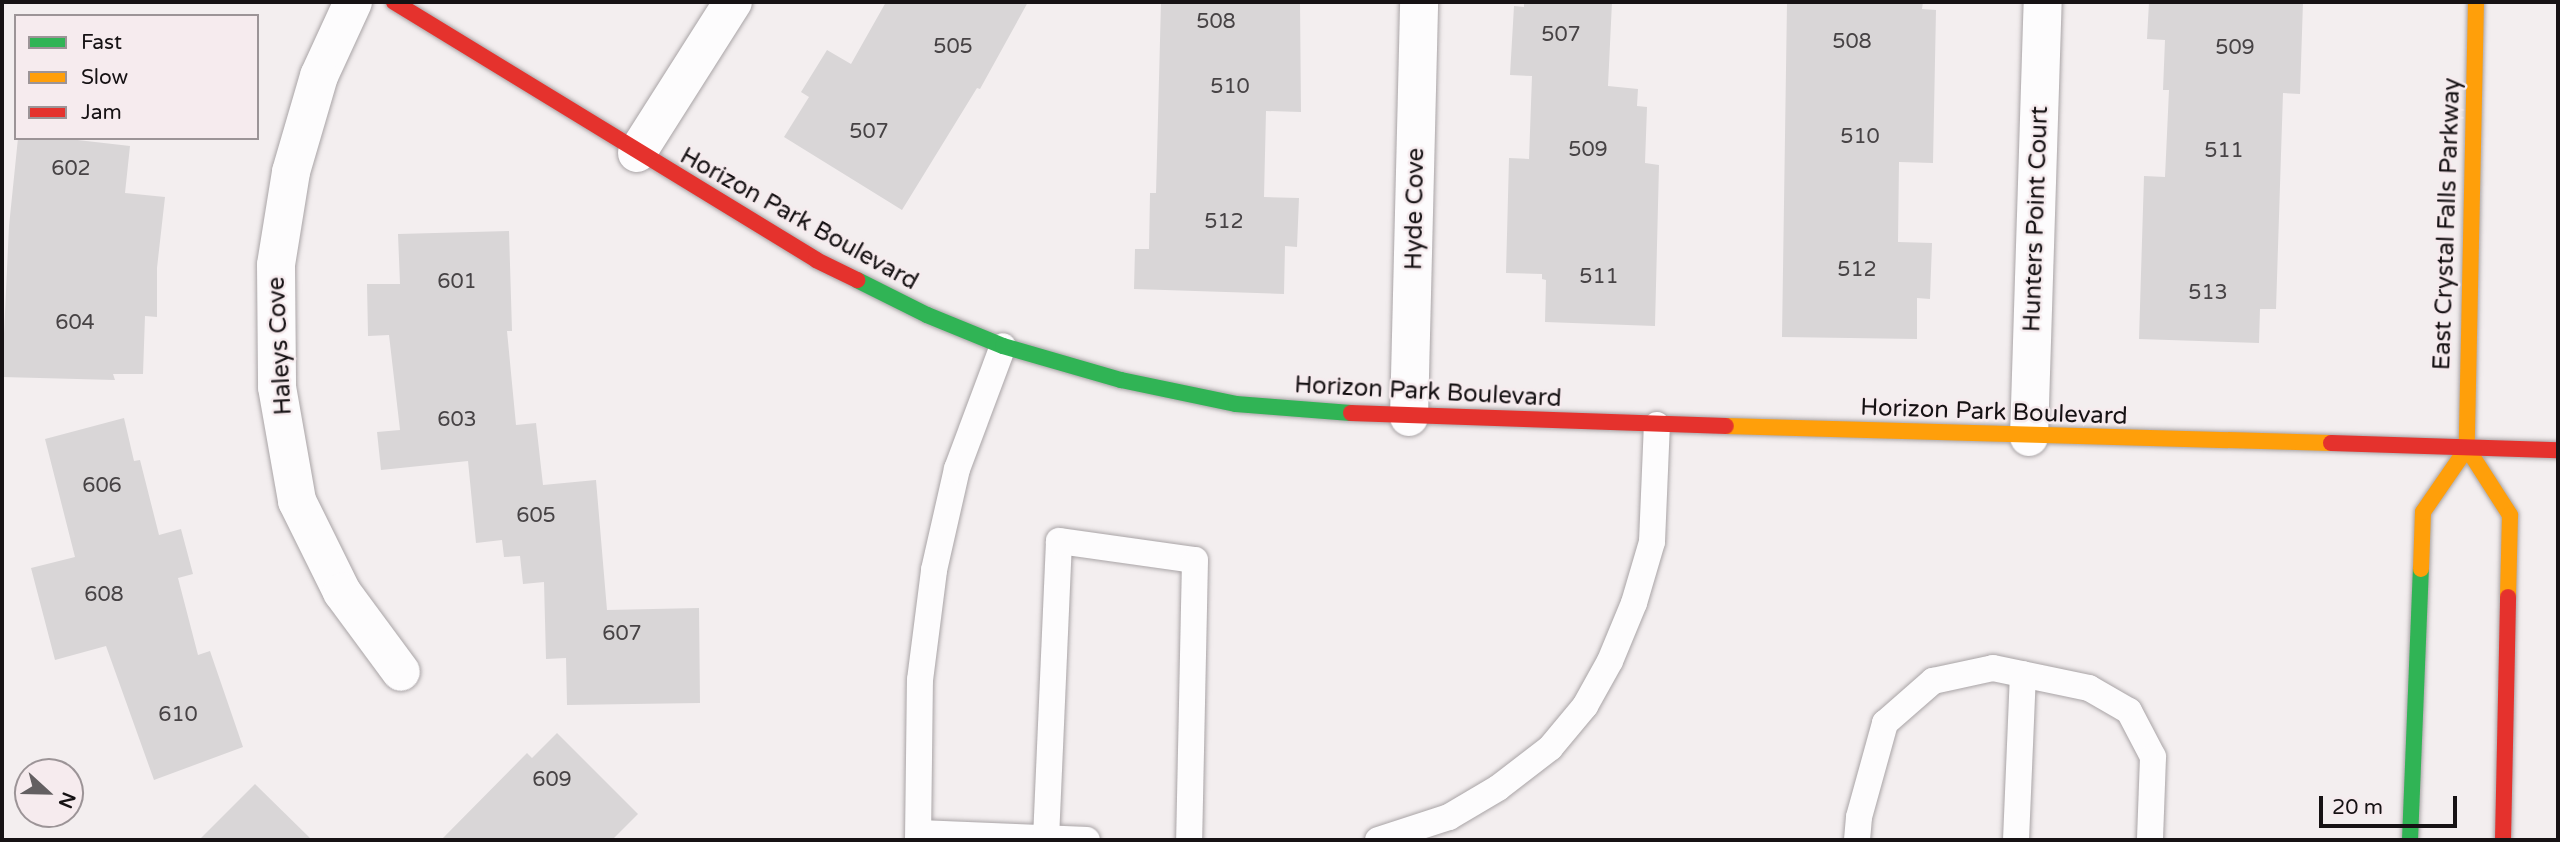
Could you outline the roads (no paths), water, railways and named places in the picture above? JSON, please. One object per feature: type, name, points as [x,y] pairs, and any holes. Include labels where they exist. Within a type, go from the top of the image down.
[{"type":"street","name":"Haleys Cove","points":[[353,2],[319,76],[290,172],[276,265],[276,387],[297,501],[342,592],[401,672]]},
{"type":"street","name":"Horizon Park Boulevard","points":[[394,2],[816,260],[927,315],[1003,346],[1121,380],[1236,404],[1409,417],[2029,437],[2558,450]]},
{"type":"street","points":[[637,153],[733,2]]},
{"type":"street","name":"Hyde Cove","points":[[1409,417],[1419,2]]},
{"type":"street","name":"Hunters Point Court","points":[[2029,437],[2043,2]]},
{"type":"street","name":"East Crystal Falls Parkway","points":[[2467,448],[2476,2]]},
{"type":"street","points":[[2410,840],[2423,512],[2467,448],[2510,515],[2503,840]]},
{"type":"lane","points":[[1003,346],[957,469],[934,570],[920,680],[919,836],[1087,840]]},
{"type":"lane","points":[[1378,840],[1449,817],[1498,788],[1550,748],[1585,706],[1610,661],[1634,603],[1652,542],[1657,425]]},
{"type":"lane","points":[[1046,839],[1059,541],[1195,560],[1189,840]]},
{"type":"lane","points":[[1857,840],[1859,817],[1885,723],[1933,681],[1993,668],[2089,688],[2129,711],[2153,757],[2150,840]]},
{"type":"lane","points":[[2016,840],[2023,674]]}]
